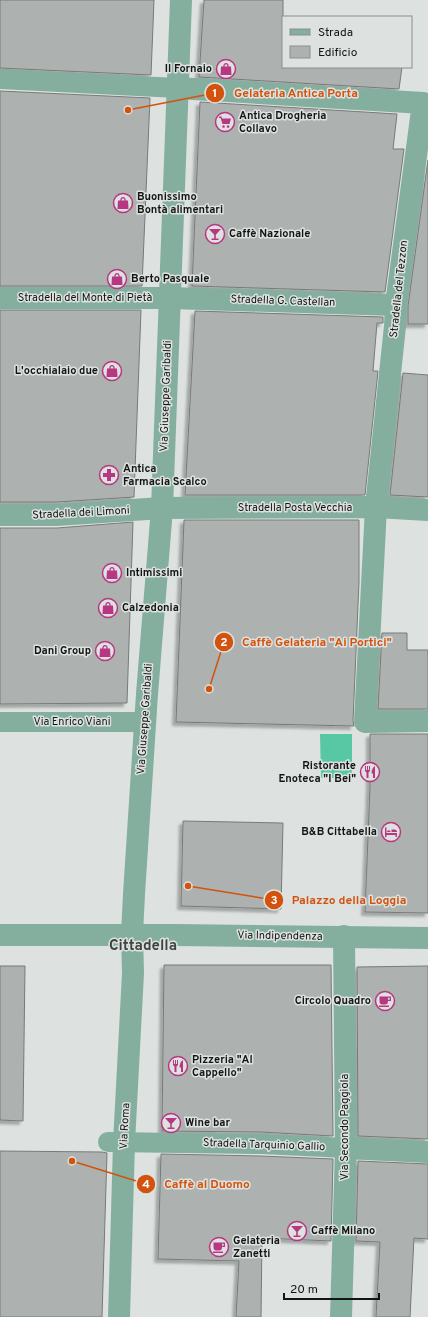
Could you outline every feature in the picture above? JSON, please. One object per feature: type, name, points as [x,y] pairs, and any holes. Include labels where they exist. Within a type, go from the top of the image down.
[{"type":"street","name":"Via Giuseppe Garibaldi","points":[[132,934],[145,722],[162,508],[181,0]]},
{"type":"street","points":[[0,79],[177,88]]},
{"type":"street","name":"Stradella del Tezzon","points":[[177,88],[423,103],[396,305],[376,507],[365,722],[428,721]]},
{"type":"street","name":"Stradella del Monte di Pietà","points":[[0,298],[170,298]]},
{"type":"street","name":"Stradella G. Castellan","points":[[170,298],[396,305]]},
{"type":"street","name":"Stradella Posta Vecchia","points":[[162,508],[376,507],[428,510]]},
{"type":"street","name":"Stradella dei Limoni","points":[[0,515],[57,515],[162,508]]},
{"type":"street","name":"Via Enrico Viani","points":[[0,722],[145,722]]},
{"type":"street","name":"Via Indipendenza","points":[[0,935],[132,934],[428,938]]},
{"type":"street","name":"Via Roma","points":[[119,1317],[116,1143],[133,973],[132,934]]},
{"type":"street","name":"Via Secondo Paggiola","points":[[341,1317],[346,1148],[344,936]]},
{"type":"street","name":"Stradella Tarquinio Gallio","points":[[116,1143],[261,1144],[428,1152]]},
{"type":"shaded area","points":[[320,734],[352,734],[352,778],[321,778]]},
{"type":"building","points":[[0,0],[154,0],[151,75],[0,68]]},
{"type":"building","points":[[204,0],[283,0],[282,68],[402,68],[399,89],[199,77]]},
{"type":"building","points":[[0,91],[150,98],[142,286],[0,286]]},
{"type":"building","points":[[200,102],[397,114],[393,149],[404,149],[385,292],[192,286]]},
{"type":"building","points":[[428,160],[428,324],[408,324],[408,306]]},
{"type":"building","points":[[0,310],[141,310],[134,497],[57,502],[0,502]]},
{"type":"building","points":[[195,311],[383,317],[383,323],[377,323],[373,371],[378,371],[365,495],[185,495]]},
{"type":"building","points":[[403,373],[428,375],[428,497],[390,495]]},
{"type":"building","points":[[184,520],[359,520],[359,582],[354,726],[176,722]]},
{"type":"building","points":[[133,522],[127,703],[0,704],[0,528],[57,528]]},
{"type":"building","points":[[382,633],[407,633],[407,650],[428,650],[428,709],[378,709]]},
{"type":"building","points":[[370,734],[428,734],[428,913],[365,912],[370,787]]},
{"type":"building","points":[[183,821],[283,823],[281,909],[181,906]]},
{"type":"building","points":[[164,965],[331,965],[333,1136],[261,1132],[162,1131]]},
{"type":"building","points":[[0,966],[25,966],[23,1121],[0,1120]]},
{"type":"building","points":[[428,966],[428,1139],[358,1136],[357,967]]},
{"type":"building","points":[[0,1151],[107,1153],[102,1317],[0,1317]]},
{"type":"building","points":[[161,1154],[333,1159],[331,1241],[262,1238],[261,1317],[236,1317],[239,1261],[158,1259]]},
{"type":"building","points":[[358,1161],[428,1164],[428,1239],[414,1238],[410,1317],[376,1317],[380,1242],[356,1241]]},
{"type":"place","name":"Il Fornaio","points":[[226,69]]},
{"type":"place","name":"Gelateria Antica Porta","points":[[128,110]]},
{"type":"place","name":"Antica Drogheria Collavo","points":[[225,122]]},
{"type":"place","name":"Buonissimo Bontà alimentari","points":[[123,203]]},
{"type":"place","name":"Caffè Nazionale","points":[[215,234]]},
{"type":"place","name":"Berto Pasquale","points":[[117,279]]},
{"type":"place","name":"L'occhialaio due","points":[[112,371]]},
{"type":"place","name":"Antica Farmacia Scalco","points":[[109,475]]},
{"type":"place","name":"Intimissimi","points":[[112,573]]},
{"type":"place","name":"Calzedonia","points":[[108,608]]},
{"type":"place","name":"Dani Group","points":[[105,651]]},
{"type":"place","name":"Caffè Gelateria \"Ai Portici\"","points":[[209,689]]},
{"type":"place","name":"Ristorante Enoteca \"I Bei\"","points":[[370,772]]},
{"type":"place","name":"B&B Cittabella","points":[[391,832]]},
{"type":"place","name":"Palazzo della Loggia","points":[[188,886]]},
{"type":"place","name":"Circolo Quadro","points":[[385,1001]]},
{"type":"place","name":"Pizzeria \"Al Cappello\"","points":[[178,1066]]},
{"type":"place","name":"Wine bar","points":[[171,1123]]},
{"type":"place","name":"Caffè al Duomo","points":[[72,1161]]},
{"type":"place","name":"Caffè Milano","points":[[297,1231]]},
{"type":"place","name":"Gelateria Zanetti","points":[[219,1247]]},
{"type":"district","name":"Cittadella","points":[[143,946]]}]
